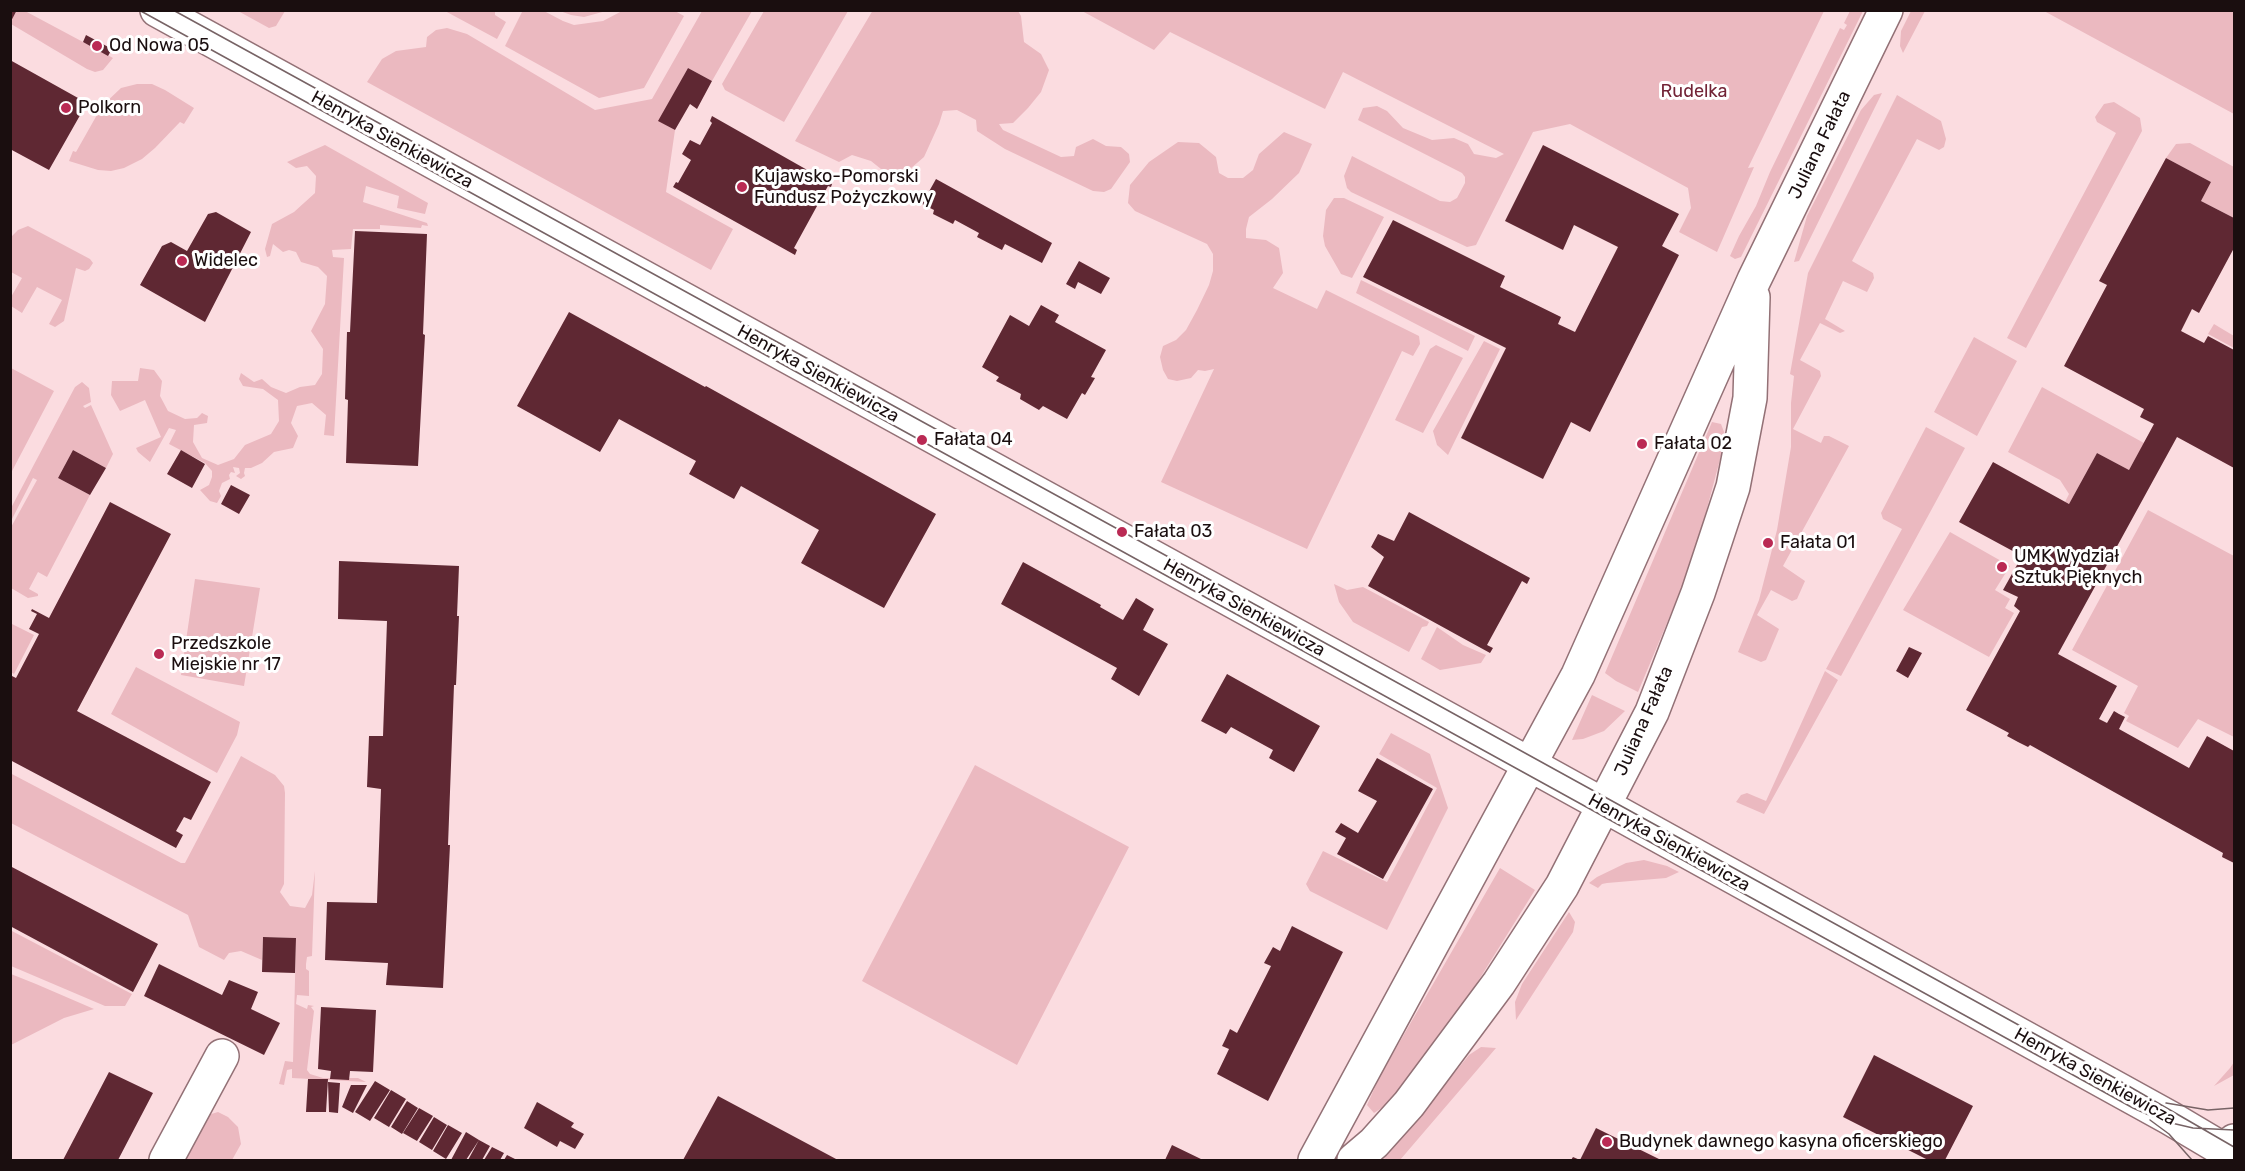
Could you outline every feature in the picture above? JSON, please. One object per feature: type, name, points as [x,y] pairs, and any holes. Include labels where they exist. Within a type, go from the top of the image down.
[{"type":"street","name":"Henryka Sienkiewicza","points":[[157,10],[2231,1153]]},
{"type":"street","name":"Juliana Fałata","points":[[1315,1161],[1578,675],[1754,280],[1886,10]]},
{"type":"street","name":"Juliana Fałata","points":[[1353,1161],[1374,1143],[1409,1104],[1499,983],[1562,886],[1652,712],[1698,593],[1732,487],[1750,398],[1754,280]]},
{"type":"street","points":[[166,1161],[222,1056]]},
{"type":"green space","points":[[523,10],[544,11],[574,25],[603,21],[622,11],[675,11],[684,16],[644,88],[599,98],[505,46]]},
{"type":"green space","points":[[873,10],[1018,11],[1021,16],[1024,42],[1041,54],[1049,70],[1041,92],[1013,123],[999,124],[1003,130],[1061,157],[1074,156],[1076,147],[1093,139],[1106,146],[1121,147],[1129,154],[1130,162],[1111,189],[1104,192],[1093,191],[1005,149],[977,131],[976,120],[957,110],[943,111],[924,157],[903,175],[886,173],[871,161],[852,155],[839,162],[795,141]]},
{"type":"green space","points":[[17,11],[25,11],[113,58],[103,70],[95,72],[87,69],[11,24]]},
{"type":"green space","points":[[238,11],[285,11],[276,26],[269,28]]},
{"type":"green space","points":[[445,11],[495,11],[495,15],[506,22],[497,39]]},
{"type":"green space","points":[[560,11],[606,11],[584,17]]},
{"type":"green space","points":[[702,11],[752,11],[712,81],[688,68],[659,121],[675,130],[666,192],[733,229],[711,270],[367,82],[382,59],[396,51],[426,47],[427,37],[436,30],[447,28],[467,34],[595,110],[652,99]]},
{"type":"green space","points":[[764,11],[848,11],[784,122],[725,90],[722,84]]},
{"type":"green space","name":"Rudelka","points":[[1082,11],[1824,11],[1748,168],[1754,167],[1717,252],[1679,232],[1691,208],[1688,188],[1570,124],[1533,132],[1476,245],[1467,247],[1351,192],[1347,188],[1344,176],[1352,156],[1440,201],[1450,202],[1457,198],[1465,183],[1462,173],[1358,120],[1363,108],[1377,106],[1387,111],[1403,128],[1432,140],[1454,138],[1468,144],[1474,154],[1496,158],[1504,154],[1343,72],[1325,109],[1170,32],[1154,50]]},
{"type":"green space","points":[[1850,11],[1863,11],[1741,257],[1735,259],[1730,256],[1739,236],[1756,206],[1770,172],[1840,28],[1844,30],[1847,25],[1844,23]]},
{"type":"green space","points":[[1911,11],[1925,11],[1903,53],[1900,46],[1901,31]]},
{"type":"green space","points":[[2044,11],[2234,11],[2234,114]]},
{"type":"green space","points":[[137,84],[152,84],[194,108],[184,124],[180,122],[142,159],[124,168],[111,171],[98,170],[69,161],[102,106],[121,88]]},
{"type":"green space","points":[[1882,93],[1799,261],[1794,262],[1807,216],[1861,110],[1874,95]]},
{"type":"green space","points":[[1897,95],[1941,121],[1946,139],[1944,147],[1939,150],[1917,139],[1852,261],[1873,273],[1874,278],[1867,292],[1843,281],[1825,319],[1845,331],[1840,333],[1820,323],[1800,360],[1820,371],[1821,376],[1793,429],[1821,443],[1824,436],[1829,436],[1849,446],[1783,566],[1805,581],[1797,599],[1792,601],[1771,590],[1757,615],[1779,629],[1766,660],[1761,662],[1738,652],[1759,600],[1777,530],[1791,447],[1791,403],[1794,376],[1790,374],[1808,273]]},
{"type":"green space","points":[[2114,102],[2140,118],[2142,131],[2026,348],[2007,338],[2116,133],[2097,122],[2095,117],[2104,104]]},
{"type":"green space","points":[[1284,132],[1312,144],[1299,173],[1249,217],[1246,229],[1246,238],[1266,240],[1279,248],[1283,273],[1273,288],[1317,309],[1326,290],[1419,336],[1420,344],[1413,356],[1402,351],[1307,549],[1161,482],[1214,369],[1198,370],[1191,378],[1177,381],[1168,379],[1160,357],[1163,346],[1176,340],[1186,330],[1197,310],[1213,271],[1213,254],[1207,244],[1135,211],[1128,203],[1130,185],[1149,162],[1178,142],[1199,143],[1216,157],[1219,173],[1228,178],[1243,178],[1253,170],[1259,154]]},
{"type":"green space","points":[[2190,143],[2234,167],[2234,218],[2201,201],[2211,182],[2166,158],[2176,144]]},
{"type":"green space","points":[[325,145],[428,203],[425,214],[397,208],[399,196],[366,186],[363,202],[427,223],[428,226],[422,225],[421,228],[380,225],[380,229],[353,229],[351,249],[332,250],[333,257],[344,258],[334,436],[324,435],[326,415],[312,403],[297,406],[291,423],[298,436],[293,448],[274,452],[262,463],[245,468],[245,476],[241,479],[236,476],[240,473],[239,468],[233,467],[235,473],[231,472],[230,479],[222,483],[219,491],[221,496],[217,503],[210,501],[200,490],[209,485],[212,471],[205,463],[169,444],[176,430],[169,428],[150,462],[138,452],[136,448],[161,437],[145,400],[120,411],[111,395],[112,381],[138,381],[140,368],[154,370],[162,381],[160,396],[168,411],[185,419],[197,418],[202,413],[208,416],[207,423],[194,425],[193,442],[202,458],[218,465],[234,459],[245,445],[271,434],[279,421],[278,400],[263,389],[243,386],[239,379],[241,373],[254,382],[262,379],[271,387],[286,393],[300,387],[315,385],[322,374],[323,349],[311,331],[325,304],[327,276],[318,267],[301,262],[296,252],[289,250],[283,252],[273,244],[270,256],[267,257],[265,249],[272,224],[294,212],[315,193],[316,176],[307,166],[296,168],[287,162]]},
{"type":"green space","points":[[1334,198],[1344,198],[1384,217],[1352,278],[1341,274],[1325,246],[1323,236],[1326,210]]},
{"type":"green space","points":[[28,226],[90,259],[93,263],[85,271],[76,268],[64,321],[55,327],[49,324],[62,300],[37,287],[22,313],[11,306],[11,297],[22,278],[11,272],[11,237],[18,230]]},
{"type":"green space","points":[[1361,280],[1475,336],[1468,351],[1356,293]]},
{"type":"green space","points":[[2214,324],[2234,336],[2234,348],[2208,334]]},
{"type":"green space","points":[[1974,337],[2017,361],[1977,436],[1934,412]]},
{"type":"green space","points":[[1484,341],[1500,349],[1448,455],[1437,445],[1433,431]]},
{"type":"green space","points":[[1436,345],[1463,358],[1423,433],[1395,420],[1430,349]]},
{"type":"green space","points":[[11,368],[54,391],[11,473]]},
{"type":"green space","points":[[82,382],[89,388],[91,402],[83,406],[85,408],[91,405],[113,454],[106,468],[73,450],[58,478],[90,495],[47,577],[38,572],[29,589],[38,596],[28,598],[11,588],[10,529],[37,480],[33,478],[11,521],[11,508],[75,387]]},
{"type":"green space","points":[[2042,387],[2144,443],[2129,470],[2097,453],[2069,504],[2065,502],[2069,494],[2060,480],[2008,452]]},
{"type":"green space","points":[[1712,422],[1721,424],[1726,437],[1693,561],[1638,692],[1605,673]]},
{"type":"green space","points":[[1926,427],[1965,448],[1841,676],[1826,669],[1902,529],[1883,519],[1881,513]]},
{"type":"green space","points":[[2148,510],[2234,556],[2234,737],[2198,719],[2178,748],[2126,721],[2129,716],[2124,713],[2138,686],[2072,650]]},
{"type":"green space","points":[[1950,532],[2010,566],[1995,590],[2010,599],[2005,608],[2014,613],[1989,657],[1903,610]]},
{"type":"green space","points":[[195,579],[260,588],[244,686],[181,675]]},
{"type":"green space","points":[[1334,584],[1347,590],[1363,587],[1429,622],[1427,626],[1422,627],[1409,652],[1353,622],[1339,602]]},
{"type":"green space","points":[[10,623],[34,635],[14,674],[11,672]]},
{"type":"green space","points":[[1437,627],[1463,645],[1486,655],[1481,663],[1440,670],[1421,659]]},
{"type":"green space","points":[[136,667],[240,722],[237,735],[217,773],[111,714]]},
{"type":"green space","points":[[1825,671],[1838,680],[1764,814],[1736,802],[1741,795],[1747,793],[1766,801]]},
{"type":"green space","points":[[1592,695],[1625,711],[1604,731],[1583,739],[1572,740]]},
{"type":"green space","points":[[1391,733],[1430,754],[1448,808],[1387,930],[1310,891],[1306,884],[1323,851],[1387,882],[1437,788],[1379,754]]},
{"type":"green space","points":[[241,756],[275,775],[284,786],[284,884],[280,892],[290,906],[305,908],[312,895],[315,871],[312,956],[307,957],[306,964],[306,969],[309,971],[309,996],[297,995],[296,1004],[307,1009],[308,1005],[314,1006],[311,1007],[314,1011],[307,1070],[310,1074],[323,1078],[358,1078],[366,1082],[292,1078],[292,1069],[287,1070],[284,1085],[279,1084],[285,1061],[293,1062],[296,938],[263,937],[262,960],[241,951],[229,953],[224,960],[199,947],[188,915],[11,823],[10,773],[181,863],[185,863]]},
{"type":"green space","points":[[975,765],[1129,847],[1017,1065],[862,981]]},
{"type":"green space","points":[[1644,860],[1679,872],[1666,878],[1607,883],[1598,888],[1589,883],[1626,863]]},
{"type":"green space","points":[[1500,868],[1535,890],[1450,1026],[1386,1105],[1374,1113],[1367,1105],[1380,1076]]},
{"type":"green space","points":[[1569,912],[1575,922],[1573,932],[1516,1020],[1515,1002],[1522,984]]},
{"type":"green space","points":[[10,930],[132,994],[125,1006],[105,1006],[11,966]]},
{"type":"green space","points":[[11,974],[94,1009],[64,1018],[11,1045]]},
{"type":"green space","points":[[1481,1047],[1496,1048],[1400,1160],[1383,1160],[1469,1055]]},
{"type":"green space","points":[[2234,1062],[2234,1075],[2214,1086],[2230,1068]]},
{"type":"green space","points":[[218,1112],[228,1117],[238,1127],[241,1144],[232,1160],[177,1160],[208,1115]]},
{"type":"building","points":[[10,10],[17,10],[10,23]]},
{"type":"building","points":[[86,35],[112,49],[108,56],[83,42]]},
{"type":"building","points":[[10,60],[87,103],[49,170],[10,149]]},
{"type":"building","points":[[688,68],[712,81],[697,109],[690,104],[675,130],[658,121]]},
{"type":"building","points":[[712,116],[832,184],[831,187],[828,186],[794,248],[797,250],[795,255],[673,187],[676,182],[678,183],[691,160],[682,154],[690,140],[700,145],[712,123],[710,121]]},
{"type":"building","points":[[1543,145],[1679,214],[1662,246],[1679,255],[1590,432],[1571,422],[1543,479],[1461,438],[1506,348],[1363,277],[1393,220],[1505,276],[1500,287],[1561,317],[1558,324],[1575,332],[1618,247],[1574,225],[1563,250],[1505,221]]},
{"type":"building","points":[[2166,158],[2211,182],[2201,201],[2234,218],[2234,248],[2199,313],[2192,309],[2181,331],[2204,343],[2208,336],[2234,350],[2234,468],[2177,437],[2058,654],[2117,686],[2099,719],[2107,723],[2114,711],[2125,717],[2119,729],[2189,768],[2207,736],[2234,751],[2234,863],[2222,857],[2223,853],[2030,745],[2028,747],[2007,736],[2009,733],[1966,710],[2020,611],[2014,606],[2018,597],[2003,590],[2022,556],[1959,522],[1993,462],[2069,504],[2097,453],[2129,470],[2154,424],[2140,417],[2144,409],[2064,366],[2107,285],[2099,281]]},
{"type":"building","points":[[936,179],[1052,243],[1042,263],[1005,244],[1002,250],[977,237],[979,233],[955,220],[953,224],[933,214],[934,210],[922,204]]},
{"type":"building","points":[[216,212],[251,232],[205,322],[140,285],[162,246],[171,242],[187,251],[208,214]]},
{"type":"building","points":[[355,231],[427,234],[423,334],[425,335],[418,466],[346,463],[347,332],[350,332]]},
{"type":"building","points":[[1079,261],[1110,278],[1101,294],[1078,282],[1075,289],[1066,284]]},
{"type":"building","points":[[1041,305],[1059,315],[1055,322],[1106,350],[1091,377],[1095,378],[1085,395],[1082,393],[1067,419],[1043,406],[1039,410],[1020,399],[1021,394],[996,381],[999,377],[982,367],[1010,315],[1029,326]]},
{"type":"building","points":[[569,312],[936,514],[884,608],[801,563],[819,530],[741,486],[734,499],[689,474],[696,461],[619,419],[600,452],[517,406]]},
{"type":"building","points":[[73,450],[106,468],[90,495],[58,478]]},
{"type":"building","points":[[181,450],[205,464],[192,488],[167,474]]},
{"type":"building","points":[[231,485],[250,495],[239,514],[221,504]]},
{"type":"building","points":[[110,502],[171,534],[77,711],[211,782],[191,820],[184,817],[176,831],[183,835],[176,848],[10,760],[10,675],[16,678],[39,634],[29,629],[37,614],[31,611],[32,609],[49,618]]},
{"type":"building","points":[[1409,512],[1530,578],[1527,584],[1522,581],[1487,645],[1493,648],[1490,653],[1368,586],[1384,557],[1371,547],[1378,534],[1394,541]]},
{"type":"building","points":[[339,561],[459,566],[457,616],[459,616],[456,685],[454,685],[448,845],[450,845],[443,988],[386,985],[388,963],[325,960],[327,902],[377,903],[381,789],[367,787],[369,736],[383,736],[387,621],[338,619]]},
{"type":"building","points":[[1023,562],[1101,605],[1100,607],[1123,620],[1136,598],[1154,609],[1143,630],[1168,644],[1139,696],[1111,679],[1117,668],[1001,604]]},
{"type":"building","points":[[1909,647],[1922,653],[1908,678],[1896,671]]},
{"type":"building","points":[[1227,674],[1320,726],[1294,772],[1269,758],[1273,750],[1231,727],[1226,734],[1201,721]]},
{"type":"building","points":[[1377,758],[1433,789],[1383,879],[1337,854],[1346,838],[1335,832],[1341,823],[1358,833],[1377,801],[1358,791]]},
{"type":"building","points":[[10,866],[158,944],[133,992],[10,926]]},
{"type":"building","points":[[1292,926],[1343,952],[1268,1101],[1217,1074],[1229,1049],[1222,1046],[1230,1029],[1237,1033],[1271,966],[1264,963],[1273,947],[1280,951]]},
{"type":"building","points":[[263,937],[296,938],[295,973],[262,972]]},
{"type":"building","points":[[159,964],[222,995],[229,980],[258,992],[251,1009],[280,1023],[264,1055],[144,996]]},
{"type":"building","points":[[321,1007],[376,1010],[373,1072],[350,1071],[349,1080],[330,1079],[331,1071],[318,1069]]},
{"type":"building","points":[[1874,1055],[1973,1106],[1945,1160],[1928,1160],[1843,1117]]},
{"type":"building","points":[[109,1072],[153,1093],[118,1160],[63,1160]]},
{"type":"building","points":[[308,1079],[328,1079],[326,1112],[306,1112]]},
{"type":"building","points":[[375,1081],[390,1090],[370,1121],[355,1112]]},
{"type":"building","points":[[328,1082],[340,1083],[338,1113],[329,1112]]},
{"type":"building","points":[[351,1085],[367,1085],[353,1113],[342,1107]]},
{"type":"building","points":[[391,1090],[406,1099],[389,1127],[374,1118]]},
{"type":"building","points":[[718,1096],[838,1160],[683,1160]]},
{"type":"building","points":[[407,1101],[418,1108],[402,1134],[391,1127]]},
{"type":"building","points":[[537,1102],[574,1123],[571,1127],[584,1134],[575,1149],[560,1141],[557,1147],[524,1128]]},
{"type":"building","points":[[419,1108],[433,1116],[417,1141],[403,1133]]},
{"type":"building","points":[[434,1117],[447,1125],[432,1150],[419,1142]]},
{"type":"building","points":[[448,1125],[462,1133],[446,1159],[433,1151]]},
{"type":"building","name":"Budynek dawnego kasyna oficerskiego","points":[[1596,1128],[1661,1160],[1580,1160]]},
{"type":"building","points":[[466,1132],[479,1140],[466,1160],[451,1160]]},
{"type":"building","points":[[479,1140],[490,1146],[482,1160],[468,1160]]},
{"type":"building","points":[[1172,1145],[1203,1160],[1165,1160]]},
{"type":"building","points":[[492,1147],[504,1153],[500,1160],[484,1160]]},
{"type":"building","points":[[507,1155],[517,1160],[504,1160]]},
{"type":"tram line","points":[[139,10],[2133,1108],[2163,1121],[2193,1128],[2234,1130]]},
{"type":"tram line","points":[[173,10],[2113,1077],[2234,1147]]},
{"type":"tram line","points":[[2166,1103],[2208,1110],[2234,1108]]},
{"type":"tram line","points":[[2150,1120],[2169,1134],[2192,1160]]},
{"type":"place","name":"Od Nowa 05","points":[[97,46]]},
{"type":"place","name":"Polkorn","points":[[66,108]]},
{"type":"place","name":"Kujawsko-Pomorski Fundusz Pożyczkowy","points":[[742,187]]},
{"type":"place","name":"Widelec","points":[[182,261]]},
{"type":"place","name":"Fałata 04","points":[[922,440]]},
{"type":"place","name":"Fałata 02","points":[[1642,444]]},
{"type":"place","name":"Fałata 03","points":[[1122,532]]},
{"type":"place","name":"Fałata 01","points":[[1768,543]]},
{"type":"place","name":"UMK Wydział Sztuk Pięknych","points":[[2002,567]]},
{"type":"place","name":"Przedszkole Miejskie nr 17","points":[[159,654]]},
{"type":"place","name":"Budynek dawnego kasyna oficerskiego","points":[[1607,1142]]}]
